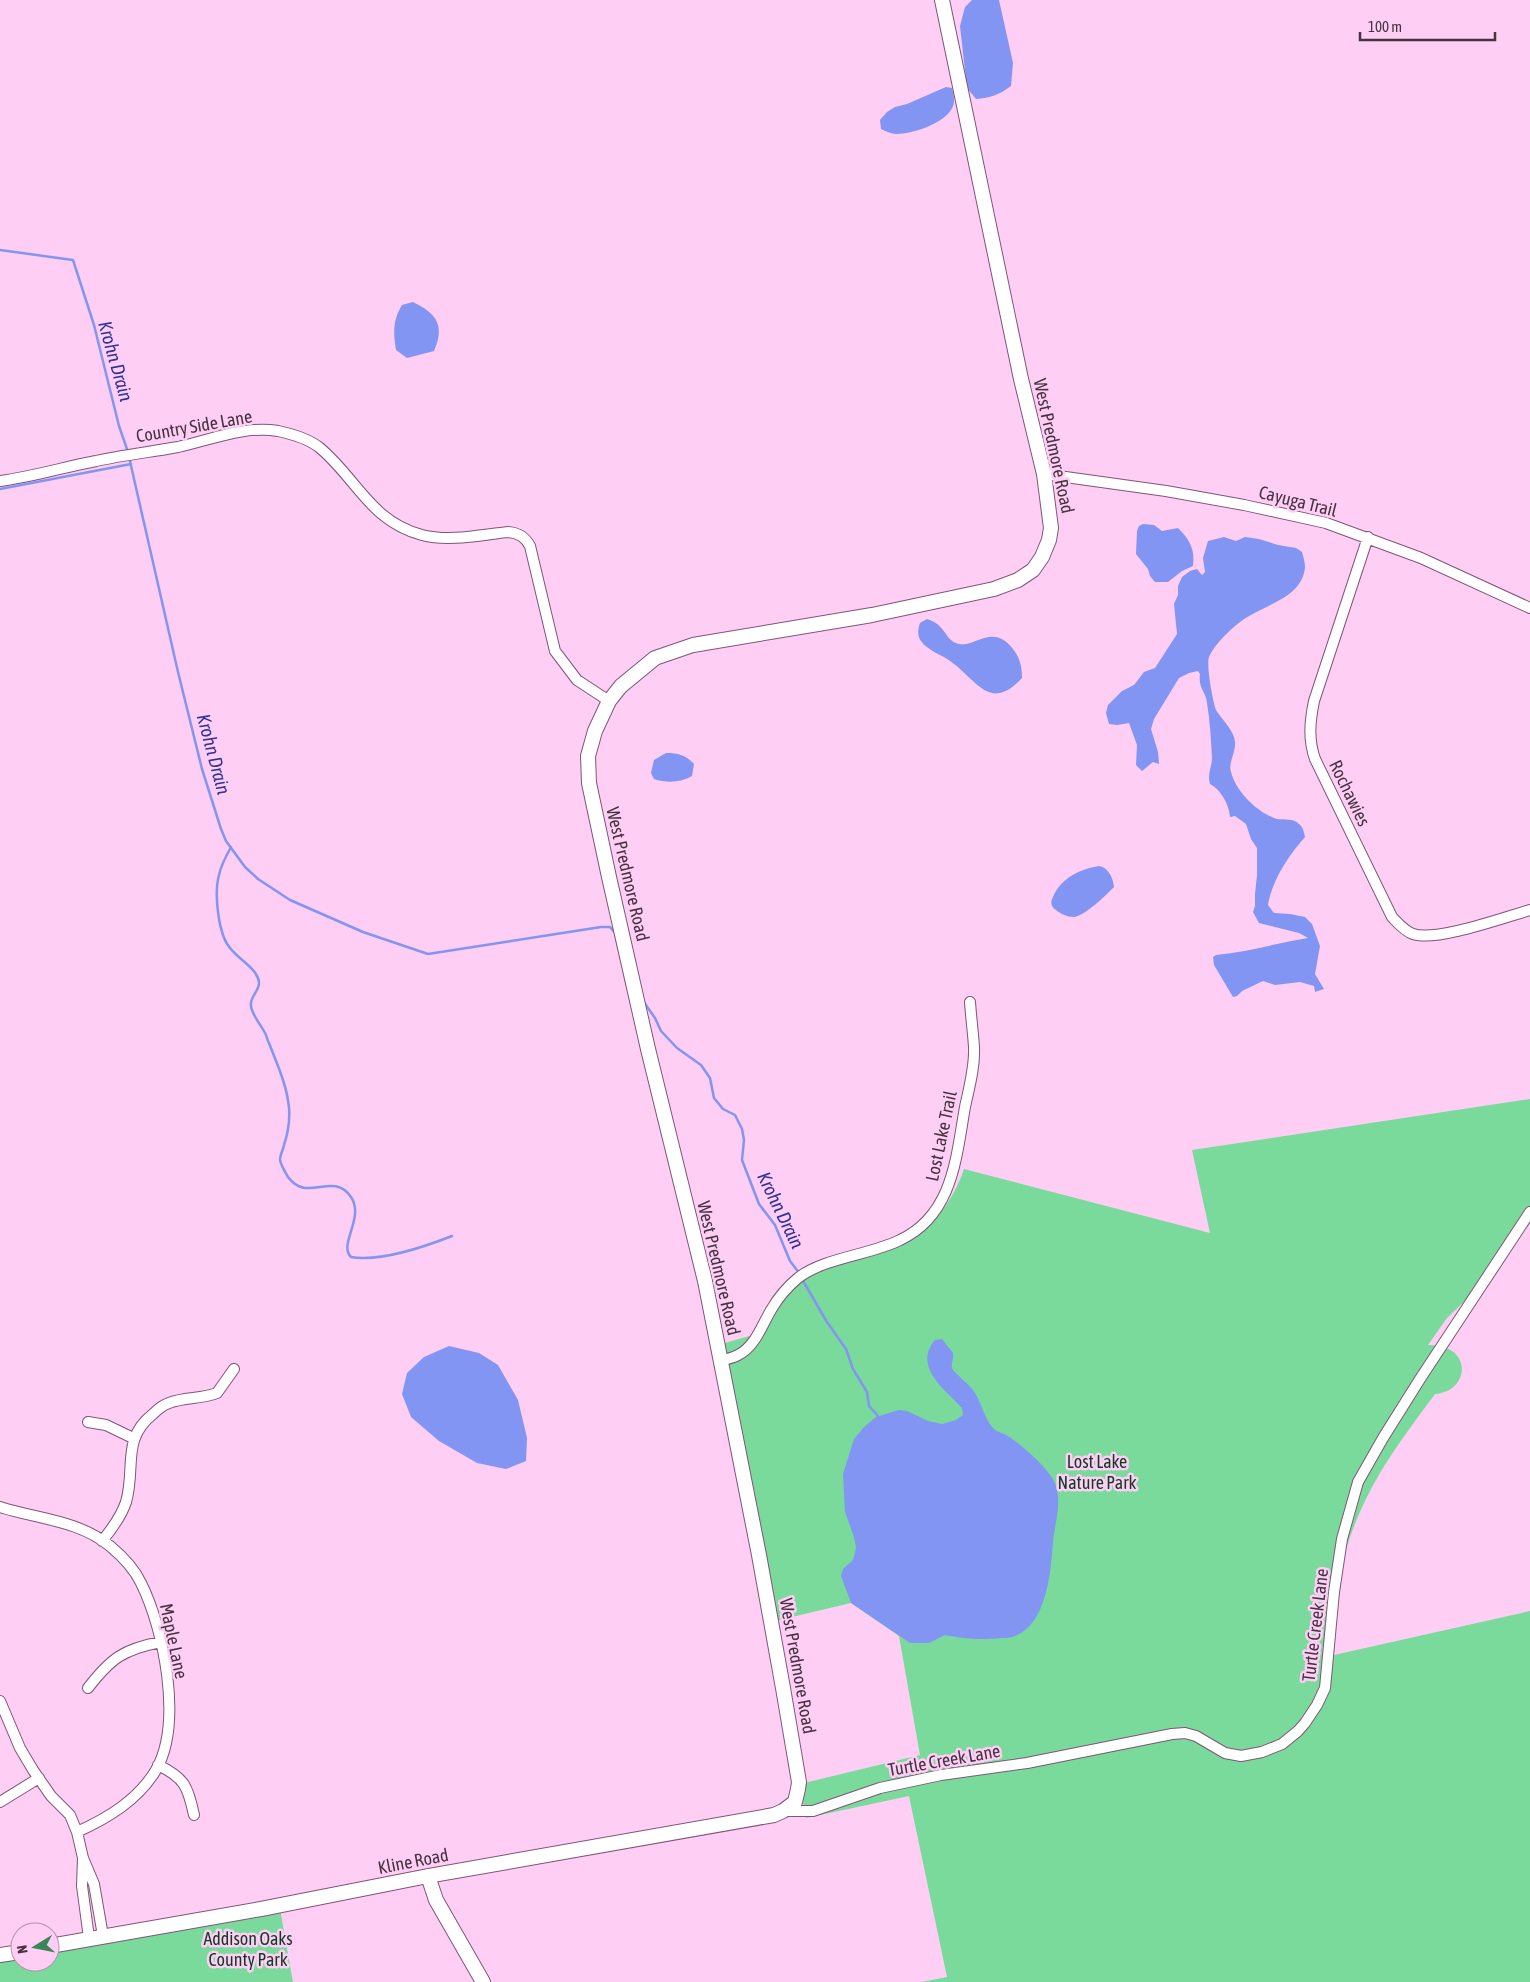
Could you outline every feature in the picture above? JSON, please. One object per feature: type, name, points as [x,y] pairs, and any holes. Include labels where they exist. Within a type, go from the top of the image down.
[{"type":"street","name":"West Predmore Road","points":[[783,1811],[795,1802],[798,1782],[759,1555],[705,1281],[648,1049],[589,783],[588,756],[595,731],[609,701],[621,686],[655,658],[693,645],[884,613],[994,589],[1018,580],[1033,570],[1042,558],[1049,540],[1051,528],[1044,474],[1022,387],[942,0]]},
{"type":"street","name":"Country Side Lane","points":[[0,481],[97,460],[176,447],[259,430],[278,431],[308,441],[319,447],[330,458],[368,503],[398,526],[423,535],[446,538],[508,532],[524,537],[530,546],[555,652],[577,680],[609,701]]},
{"type":"street","name":"Cayuga Trail","points":[[1044,474],[1166,491],[1244,505],[1326,523],[1421,558],[1530,608]]},
{"type":"street","name":"Rochawies","points":[[1368,537],[1314,701],[1310,719],[1310,740],[1315,759],[1392,916],[1399,925],[1413,934],[1442,934],[1530,910]]},
{"type":"street","name":"Lost Lake Trail","points":[[720,1361],[739,1355],[755,1340],[772,1308],[788,1286],[800,1276],[814,1268],[891,1245],[919,1230],[931,1218],[951,1181],[970,1082],[974,1049],[970,1002]]},
{"type":"street","name":"Turtle Creek Lane","points":[[783,1811],[813,1811],[880,1788],[941,1775],[1027,1763],[1172,1734],[1185,1733],[1196,1736],[1225,1753],[1241,1756],[1262,1752],[1282,1744],[1305,1723],[1325,1688],[1334,1592],[1342,1539],[1358,1482],[1388,1429],[1530,1212]]},
{"type":"street","points":[[102,1541],[118,1522],[126,1503],[133,1438],[140,1425],[169,1403],[217,1393],[234,1370]]},
{"type":"street","points":[[88,1422],[106,1425],[133,1438]]},
{"type":"street","name":"Maple Lane","points":[[0,1507],[73,1525],[102,1541],[127,1562],[141,1581],[154,1611],[161,1642],[170,1705],[164,1749],[158,1765],[143,1788],[119,1810],[77,1832]]},
{"type":"street","points":[[88,1688],[100,1671],[128,1650],[161,1642]]},
{"type":"street","points":[[0,1701],[20,1748],[51,1796],[70,1815],[77,1832],[83,1858],[82,1886],[96,1937]]},
{"type":"street","points":[[158,1765],[173,1772],[182,1780],[188,1789],[194,1815]]},
{"type":"street","points":[[0,1802],[39,1778]]},
{"type":"street","name":"Kline Road","points":[[60,1944],[261,1909],[428,1876],[774,1815],[783,1811]]},
{"type":"street","points":[[428,1876],[436,1900],[483,1982]]},
{"type":"green space","name":"Lost Lake Nature Park","points":[[1530,1099],[1530,1212],[1476,1290],[1447,1318],[1428,1345],[1443,1347],[1453,1352],[1460,1360],[1462,1368],[1460,1377],[1455,1385],[1447,1391],[1435,1394],[1406,1433],[1380,1473],[1358,1515],[1337,1584],[1333,1631],[1334,1655],[1530,1611],[1530,1982],[922,1982],[947,1977],[909,1796],[806,1818],[800,1784],[920,1755],[899,1636],[851,1603],[775,1621],[721,1344],[753,1335],[780,1302],[808,1273],[922,1230],[947,1203],[957,1187],[964,1169],[1210,1233],[1192,1150]]},
{"type":"green space","name":"Addison Oaks County Park","points":[[280,1909],[293,1982],[0,1982],[0,1955],[10,1954],[10,1972],[60,1972],[60,1945]]},
{"type":"water","points":[[972,0],[999,0],[1013,63],[1011,86],[994,96],[976,99],[967,88],[960,26],[965,7]]},
{"type":"water","points":[[946,87],[952,88],[954,100],[948,114],[941,120],[912,132],[892,134],[881,129],[880,120],[887,112]]},
{"type":"water","points":[[413,302],[433,316],[439,327],[439,334],[434,351],[407,358],[396,350],[394,326],[402,305]]},
{"type":"water","points":[[1143,524],[1154,525],[1162,531],[1178,528],[1191,545],[1193,566],[1182,571],[1168,582],[1155,582],[1150,576],[1148,569],[1136,554],[1137,531],[1139,526]]},
{"type":"water","points":[[1224,537],[1236,541],[1245,537],[1259,539],[1296,548],[1302,552],[1304,561],[1303,577],[1299,585],[1285,597],[1245,618],[1233,628],[1212,651],[1208,661],[1208,668],[1216,710],[1230,729],[1234,738],[1235,746],[1230,769],[1238,787],[1249,801],[1262,812],[1277,819],[1297,822],[1304,831],[1305,837],[1287,860],[1277,877],[1268,905],[1274,913],[1305,917],[1312,924],[1320,946],[1315,974],[1324,989],[1315,992],[1314,986],[1300,982],[1275,985],[1263,981],[1233,997],[1214,965],[1213,957],[1216,955],[1308,938],[1299,933],[1259,923],[1253,912],[1257,875],[1257,848],[1251,839],[1246,824],[1235,816],[1230,817],[1224,798],[1210,784],[1209,777],[1212,758],[1209,717],[1198,671],[1179,678],[1154,719],[1151,729],[1158,752],[1159,764],[1153,762],[1142,771],[1136,765],[1137,745],[1129,723],[1109,724],[1106,713],[1108,705],[1122,691],[1134,685],[1144,672],[1155,668],[1177,634],[1174,604],[1182,577],[1190,571],[1197,569],[1202,575],[1205,572],[1203,558],[1208,541]]},
{"type":"water","points":[[927,619],[938,625],[956,643],[969,643],[990,637],[997,637],[1005,641],[1017,656],[1021,666],[1022,678],[1011,688],[1001,693],[992,693],[984,690],[950,661],[931,650],[921,641],[918,634],[919,625]]},
{"type":"water","points":[[666,753],[674,753],[688,758],[694,764],[692,776],[673,782],[654,779],[651,773],[654,760]]},
{"type":"water","points":[[1099,866],[1110,874],[1114,887],[1101,900],[1084,913],[1074,917],[1064,915],[1053,907],[1052,899],[1056,890],[1066,880],[1085,869]]},
{"type":"water","points":[[942,1339],[953,1353],[952,1368],[973,1390],[991,1426],[1014,1440],[1034,1457],[1051,1475],[1057,1488],[1058,1511],[1051,1567],[1045,1596],[1033,1622],[1024,1631],[1011,1637],[979,1639],[945,1635],[929,1643],[910,1643],[851,1603],[841,1576],[843,1569],[853,1560],[856,1548],[845,1512],[843,1474],[854,1439],[876,1417],[899,1410],[907,1411],[928,1421],[942,1424],[956,1420],[963,1415],[962,1408],[940,1386],[929,1369],[927,1359],[929,1350],[935,1340]]},
{"type":"water","points":[[449,1346],[479,1353],[498,1365],[518,1400],[527,1438],[526,1461],[506,1469],[477,1463],[439,1441],[411,1417],[402,1394],[407,1373],[424,1357]]},
{"type":"waterway","name":"Krohn Drain","points":[[0,250],[73,260],[94,325],[119,426],[128,452]]},
{"type":"waterway","name":"Krohn Drain","points":[[129,457],[202,769],[226,841],[245,867],[258,879],[290,900],[363,932],[428,954],[610,927],[615,933],[631,1003]]},
{"type":"waterway","points":[[0,489],[131,464]]},
{"type":"waterway","points":[[231,847],[222,864],[219,875],[217,892],[218,913],[226,942],[233,952],[258,977],[259,985],[251,1003],[252,1009],[266,1035],[288,1099],[287,1136],[280,1156],[282,1166],[288,1177],[296,1185],[304,1188],[336,1186],[344,1189],[351,1197],[355,1213],[347,1245],[351,1257],[376,1257],[402,1253],[452,1236]]},
{"type":"waterway","name":"Krohn Drain","points":[[643,1001],[655,1018],[661,1031],[677,1048],[701,1065],[710,1078],[714,1098],[723,1109],[735,1115],[742,1129],[744,1140],[742,1160],[759,1204],[775,1225],[790,1261],[800,1274]]},
{"type":"waterway","name":"Krohn Drain","points":[[802,1279],[827,1322],[846,1349],[853,1369],[867,1392],[869,1406],[878,1416]]}]
